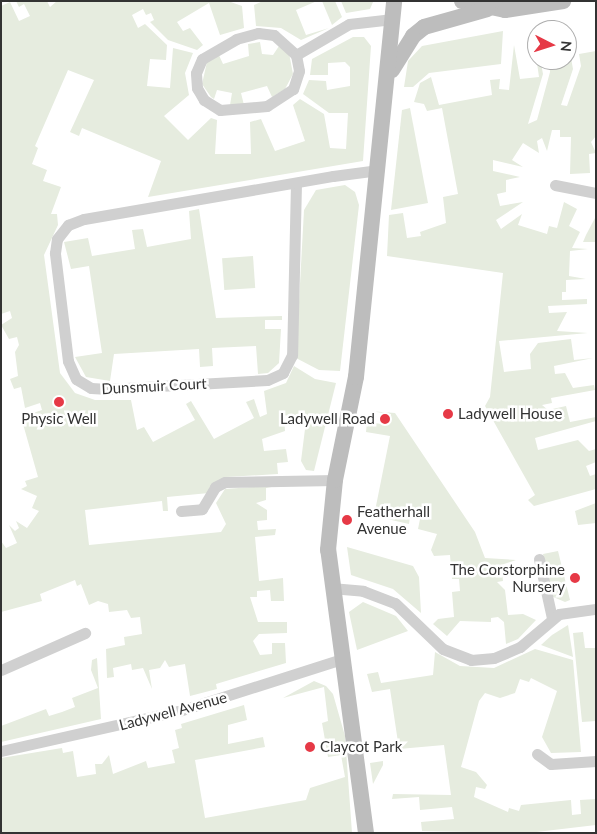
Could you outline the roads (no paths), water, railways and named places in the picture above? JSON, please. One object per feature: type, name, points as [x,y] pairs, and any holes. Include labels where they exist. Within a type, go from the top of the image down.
[{"type":"street","points":[[366,833],[331,588],[328,550],[335,480],[356,377],[379,170],[394,1]]},
{"type":"street","points":[[462,1],[488,9]]},
{"type":"street","points":[[388,78],[401,52],[424,27],[488,9],[563,1]]},
{"type":"street","points":[[296,55],[349,24],[393,19]]},
{"type":"street","points":[[274,35],[296,55],[299,71],[293,89],[268,106],[220,110],[204,100],[197,88],[202,59],[236,39],[274,35]]},
{"type":"street","name":"Dunsmuir Court","points":[[296,183],[292,355],[283,373],[267,380],[108,389],[91,388],[76,379],[68,361],[56,261],[55,246],[63,229],[84,219],[296,183],[379,170]]},
{"type":"street","points":[[555,185],[596,193]]},
{"type":"street","points":[[181,511],[202,509],[215,487],[224,482],[335,480]]},
{"type":"street","points":[[539,559],[552,618]]},
{"type":"street","points":[[331,588],[363,591],[394,603],[443,649],[465,659],[494,658],[520,646],[552,618],[565,612],[596,609]]},
{"type":"street","points":[[1,670],[85,633]]},
{"type":"street","name":"Ladywell Avenue","points":[[1,751],[179,711],[342,659]]},
{"type":"street","points":[[537,754],[552,764],[596,761]]},
{"type":"place","name":"Physic Well","points":[[59,402]]},
{"type":"place","name":"Ladywell House","points":[[448,414]]},
{"type":"place","name":"Ladywell Road","points":[[385,419]]},
{"type":"place","name":"Featherhall Avenue","points":[[347,520]]},
{"type":"place","name":"The Corstorphine Nursery","points":[[575,578]]},
{"type":"place","name":"Claycot Park","points":[[310,747]]}]
